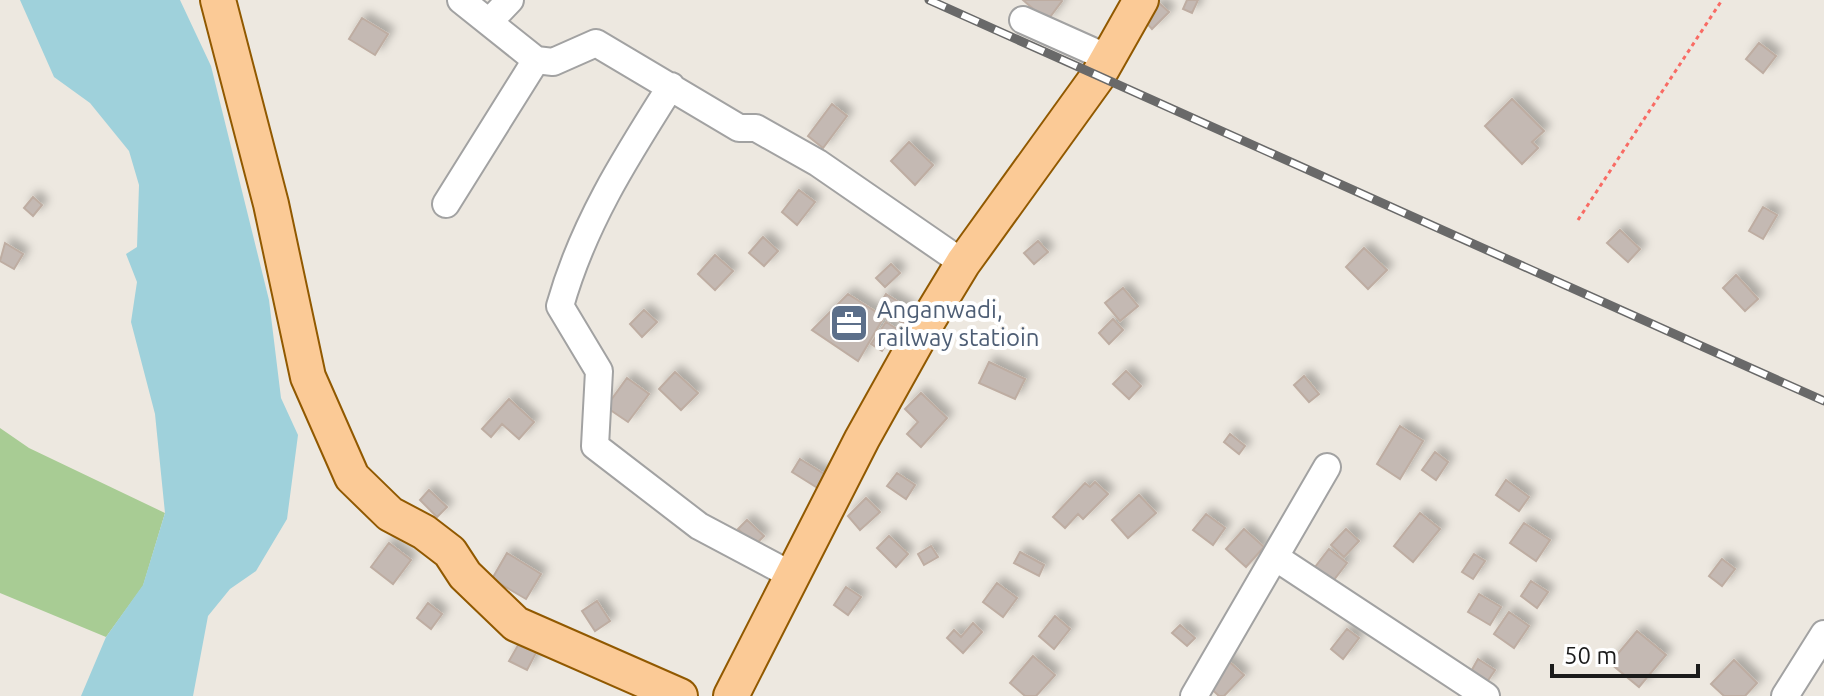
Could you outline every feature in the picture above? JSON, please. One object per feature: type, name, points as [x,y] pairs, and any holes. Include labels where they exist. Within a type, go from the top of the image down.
[{"type":"main road","points":[[218,0],[271,204],[308,377],[352,477],[390,514],[424,532],[450,552],[473,584],[516,624],[680,696]]},
{"type":"main road","points":[[731,696],[795,577],[862,439],[963,263],[1108,58],[1141,0]]},
{"type":"street","points":[[461,0],[536,60],[553,62],[596,43],[739,128],[756,128],[818,163],[963,263]]},
{"type":"street","points":[[489,22],[510,0]]},
{"type":"street","points":[[1023,20],[1108,58]]},
{"type":"street","points":[[446,204],[536,60]]},
{"type":"street","points":[[671,86],[610,183],[574,256],[560,306],[599,371],[595,446],[699,526],[795,577]]},
{"type":"street","points":[[1194,696],[1327,467]]},
{"type":"street","points":[[1275,557],[1471,692]]},
{"type":"street","points":[[1785,696],[1824,634]]},
{"type":"path","points":[[1578,220],[1722,0]]},
{"type":"green space","points":[[0,428],[29,448],[165,513],[143,586],[106,637],[0,593]]},
{"type":"water","points":[[20,0],[180,0],[211,66],[269,300],[281,398],[298,435],[287,519],[256,571],[230,589],[208,616],[193,696],[81,696],[106,637],[143,585],[165,513],[155,414],[131,322],[137,282],[126,254],[137,247],[139,185],[129,151],[90,103],[54,77]]},
{"type":"building","points":[[1023,0],[1061,0],[1062,1],[1047,21]]},
{"type":"building","points":[[1187,0],[1198,0],[1192,13],[1183,9]]},
{"type":"building","points":[[1159,3],[1169,12],[1152,29],[1143,19]]},
{"type":"building","points":[[362,18],[388,34],[375,55],[349,39]]},
{"type":"building","points":[[1759,43],[1776,56],[1763,73],[1746,59]]},
{"type":"building","points":[[1512,99],[1544,131],[1532,142],[1538,148],[1522,164],[1485,126]]},
{"type":"building","points":[[832,104],[847,116],[823,148],[808,136]]},
{"type":"building","points":[[909,142],[933,165],[915,185],[891,161]]},
{"type":"building","points":[[799,190],[815,202],[797,225],[782,212]]},
{"type":"building","points":[[33,197],[42,205],[33,216],[24,208]]},
{"type":"building","points":[[1763,207],[1777,215],[1763,239],[1749,231]]},
{"type":"building","points":[[1620,230],[1640,249],[1628,262],[1607,243]]},
{"type":"building","points":[[763,237],[778,251],[764,266],[749,253]]},
{"type":"building","points":[[1038,241],[1048,252],[1034,264],[1024,253]]},
{"type":"building","points":[[5,243],[23,254],[14,269],[0,261]]},
{"type":"building","points":[[1364,248],[1387,270],[1368,289],[1346,267]]},
{"type":"building","points":[[715,255],[733,271],[715,290],[698,274]]},
{"type":"building","points":[[891,264],[900,273],[885,287],[876,278]]},
{"type":"building","points":[[1736,275],[1758,299],[1745,311],[1723,288]]},
{"type":"building","points":[[1123,288],[1138,306],[1120,321],[1105,303]]},
{"type":"building","name":"Anganwadi, railway statioin","points":[[848,294],[884,317],[858,361],[812,330]]},
{"type":"building","points":[[886,294],[911,310],[903,323],[878,307]]},
{"type":"building","points":[[644,310],[657,322],[642,337],[630,324]]},
{"type":"building","points":[[1113,319],[1123,330],[1109,344],[1099,333]]},
{"type":"building","points":[[886,322],[897,329],[882,351],[871,344]]},
{"type":"building","points":[[989,362],[1025,379],[1015,399],[979,383]]},
{"type":"building","points":[[1126,371],[1141,386],[1129,399],[1113,384]]},
{"type":"building","points":[[675,372],[698,393],[681,410],[659,389]]},
{"type":"building","points":[[1304,376],[1319,394],[1309,402],[1294,385]]},
{"type":"building","points":[[627,378],[649,394],[628,422],[606,407]]},
{"type":"building","points":[[921,393],[947,418],[921,447],[907,434],[918,422],[905,409]]},
{"type":"building","points":[[509,399],[534,422],[519,439],[502,424],[491,437],[482,429]]},
{"type":"building","points":[[1400,426],[1423,441],[1400,479],[1377,464]]},
{"type":"building","points":[[1230,434],[1245,446],[1239,454],[1224,442]]},
{"type":"building","points":[[1435,452],[1448,462],[1436,480],[1422,470]]},
{"type":"building","points":[[800,459],[829,477],[821,490],[792,472]]},
{"type":"building","points":[[897,473],[915,485],[906,499],[887,486]]},
{"type":"building","points":[[1506,480],[1529,497],[1519,511],[1496,495]]},
{"type":"building","points":[[1095,482],[1108,494],[1083,519],[1078,514],[1065,528],[1053,517],[1085,483],[1090,487]]},
{"type":"building","points":[[429,490],[447,507],[437,517],[420,500]]},
{"type":"building","points":[[1139,495],[1156,513],[1128,538],[1112,520]]},
{"type":"building","points":[[866,498],[880,512],[860,530],[848,516]]},
{"type":"building","points":[[1420,513],[1440,529],[1413,562],[1394,546]]},
{"type":"building","points":[[1206,514],[1225,528],[1213,545],[1193,530]]},
{"type":"building","points":[[747,520],[764,536],[755,545],[738,529]]},
{"type":"building","points":[[1524,523],[1550,540],[1536,561],[1510,543]]},
{"type":"building","points":[[1244,529],[1264,547],[1246,567],[1226,549]]},
{"type":"building","points":[[1346,529],[1359,541],[1344,557],[1331,545]]},
{"type":"building","points":[[889,536],[908,554],[896,567],[877,548]]},
{"type":"building","points":[[389,543],[411,560],[393,584],[371,567]]},
{"type":"building","points":[[931,546],[938,557],[924,565],[918,554]]},
{"type":"building","points":[[1329,549],[1347,563],[1333,581],[1315,567]]},
{"type":"building","points":[[1020,552],[1044,565],[1039,576],[1014,563]]},
{"type":"building","points":[[507,553],[541,574],[526,599],[492,579]]},
{"type":"building","points":[[1474,554],[1485,561],[1473,579],[1462,572]]},
{"type":"building","points":[[1722,559],[1735,569],[1722,586],[1709,576]]},
{"type":"building","points":[[1531,581],[1548,592],[1537,608],[1521,596]]},
{"type":"building","points":[[997,583],[1017,598],[1003,617],[983,602]]},
{"type":"building","points":[[846,587],[861,597],[848,615],[834,605]]},
{"type":"building","points":[[1479,594],[1501,607],[1490,625],[1468,612]]},
{"type":"building","points":[[597,601],[610,621],[595,631],[582,611]]},
{"type":"building","points":[[428,603],[442,614],[431,629],[417,618]]},
{"type":"building","points":[[1509,612],[1529,626],[1514,648],[1494,634]]},
{"type":"building","points":[[1055,616],[1070,629],[1054,649],[1039,636]]},
{"type":"building","points":[[973,623],[982,632],[963,653],[947,638],[954,630],[961,637]]},
{"type":"building","points":[[1180,625],[1195,638],[1187,646],[1172,633]]},
{"type":"building","points":[[1347,629],[1359,638],[1343,659],[1331,649]]},
{"type":"building","points":[[1637,631],[1666,655],[1639,687],[1610,663]]},
{"type":"building","points":[[521,640],[538,649],[527,670],[509,661]]},
{"type":"building","points":[[1033,656],[1055,675],[1036,696],[1025,696],[1010,683]]},
{"type":"building","points":[[1225,658],[1244,675],[1224,696],[1219,696],[1204,682]]},
{"type":"building","points":[[1478,659],[1495,670],[1485,685],[1469,675]]},
{"type":"building","points":[[1734,660],[1757,683],[1745,696],[1724,696],[1711,684]]},
{"type":"railway","points":[[929,0],[1824,401]]},
{"type":"place","name":"Anganwadi, railway statioin","points":[[849,323]]}]
